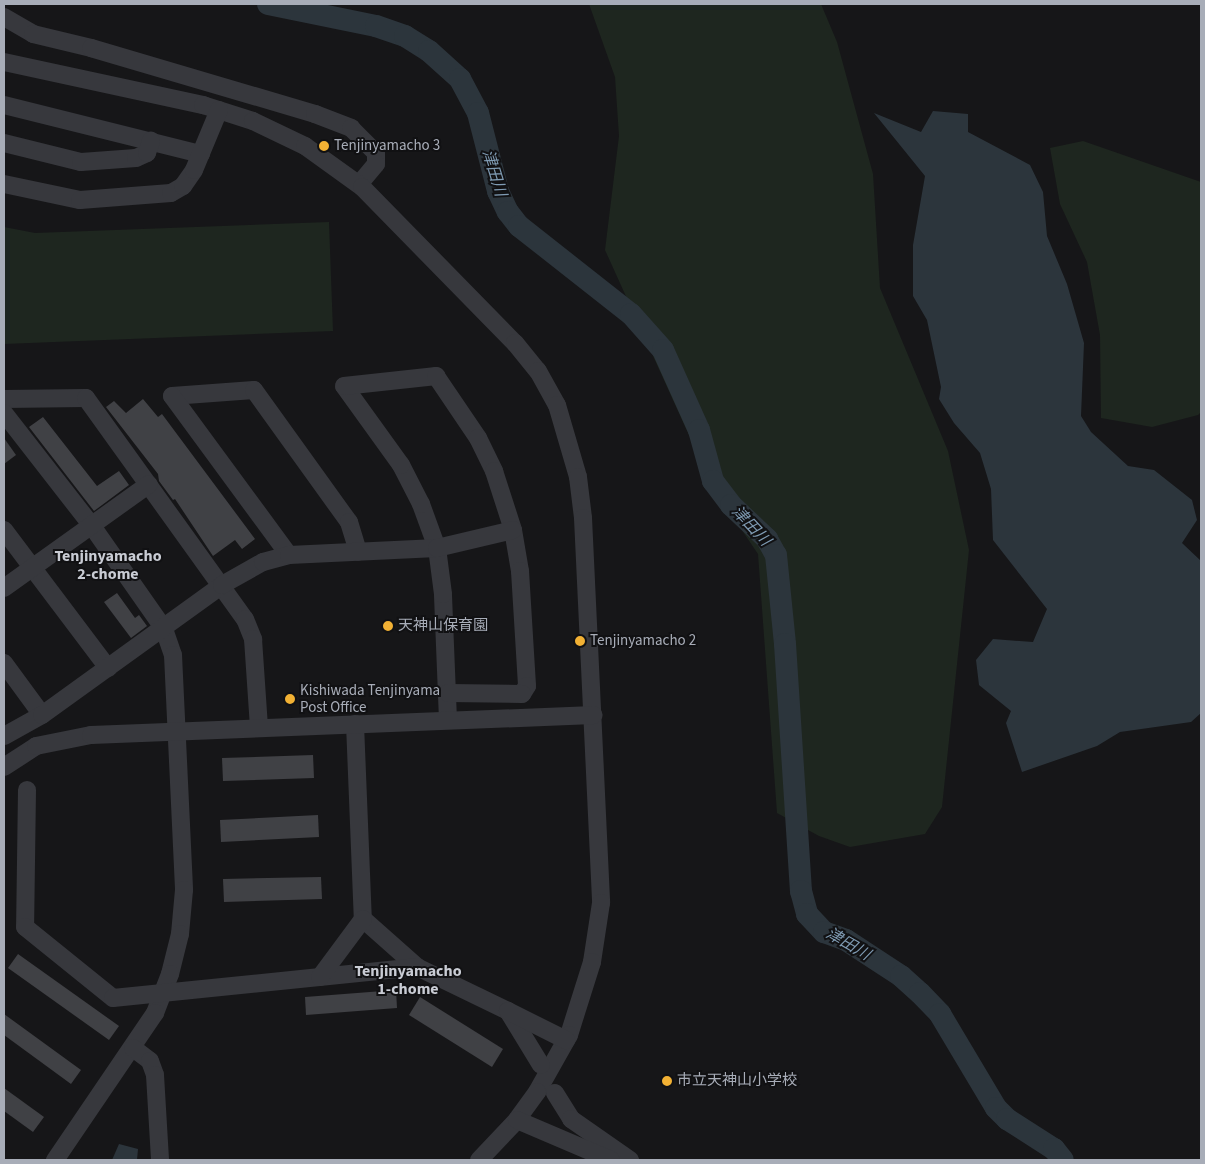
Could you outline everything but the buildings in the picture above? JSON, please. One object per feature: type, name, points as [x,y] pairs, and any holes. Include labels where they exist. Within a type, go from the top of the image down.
[{"type":"street","points":[[4,17],[33,34],[101,50],[315,114],[351,128],[376,153],[376,164],[359,184]]},
{"type":"street","points":[[4,62],[219,110],[253,121],[305,146],[359,184],[515,343],[538,371],[557,406],[578,477],[583,518],[594,714],[601,903],[592,962],[577,1015],[566,1040],[517,1120],[479,1160]]},
{"type":"street","points":[[4,105],[201,154]]},
{"type":"street","points":[[4,184],[80,200],[171,193],[183,186],[201,154],[219,110]]},
{"type":"street","points":[[4,143],[81,162],[136,158],[147,154],[151,141]]},
{"type":"street","points":[[448,693],[522,694],[527,686],[520,571],[513,530],[494,472],[478,438],[436,376],[344,386],[401,465],[422,504],[437,548],[448,693],[448,720]]},
{"type":"street","points":[[288,555],[172,396],[254,390],[349,522],[358,552]]},
{"type":"street","points":[[4,399],[86,398],[245,618],[253,639],[259,728]]},
{"type":"street","points":[[4,413],[92,526],[164,629],[173,655],[184,890],[180,934],[156,1012],[55,1160]]},
{"type":"street","points":[[4,588],[149,484]]},
{"type":"street","points":[[4,530],[108,668]]},
{"type":"street","points":[[4,736],[42,715],[164,629],[222,585],[263,562],[288,555],[437,548],[513,530]]},
{"type":"street","points":[[4,663],[42,715]]},
{"type":"street","points":[[4,767],[36,746],[91,735],[594,714]]},
{"type":"street","points":[[320,977],[364,919],[355,724]]},
{"type":"street","points":[[27,790],[25,926],[113,998],[417,967]]},
{"type":"street","points":[[364,919],[417,967],[566,1040]]},
{"type":"street","points":[[508,1011],[541,1065]]},
{"type":"street","points":[[132,1048],[150,1061],[155,1075],[160,1160]]},
{"type":"street","points":[[555,1094],[571,1119],[630,1160]]},
{"type":"street","points":[[517,1120],[611,1160]]},
{"type":"shaded area","points":[[589,4],[821,4],[837,42],[873,174],[880,288],[948,451],[969,550],[942,807],[925,834],[850,847],[819,836],[777,813],[758,554],[712,486],[605,250],[619,136],[615,77]]},
{"type":"shaded area","points":[[933,111],[968,114],[968,132],[1030,165],[1043,192],[1047,236],[1067,284],[1084,343],[1081,416],[1091,432],[1128,466],[1154,470],[1192,500],[1197,520],[1182,543],[1201,561],[1201,713],[1191,722],[1120,732],[1097,746],[1022,772],[1006,723],[1011,711],[979,685],[976,660],[993,639],[1033,642],[1047,609],[993,540],[991,489],[980,453],[954,423],[939,399],[941,387],[927,320],[913,296],[913,245],[925,176],[874,113],[921,132]]},
{"type":"shaded area","points":[[1083,141],[1201,182],[1201,412],[1198,415],[1152,427],[1101,418],[1100,335],[1087,262],[1060,204],[1050,148]]},
{"type":"shaded area","points":[[329,222],[333,331],[4,344],[4,227],[35,233]]},
{"type":"shaded area","points":[[119,1144],[138,1149],[137,1160],[112,1160]]},
{"type":"waterway","name":"津田川","points":[[268,4],[376,26],[405,36],[429,51],[460,79],[478,113],[498,191],[508,212],[519,226],[631,314],[663,350],[699,430],[713,481],[731,505],[767,539],[776,555],[785,644],[801,891],[807,914],[824,932],[846,940],[901,976],[920,993],[940,1014],[996,1108],[1007,1119],[1054,1149],[1063,1160]]},
{"type":"place","name":"Tenjinyamacho 3","points":[[324,146]]},
{"type":"place","name":"天神山保育園","points":[[388,626]]},
{"type":"place","name":"Tenjinyamacho 2","points":[[580,641]]},
{"type":"place","name":"Kishiwada Tenjinyama Post Office","points":[[290,699]]},
{"type":"place","name":"市立天神山小学校","points":[[667,1081]]},
{"type":"district","name":"Tenjinyamacho 2-chome","points":[[108,565]]},
{"type":"district","name":"Tenjinyamacho 1-chome","points":[[408,980]]}]
